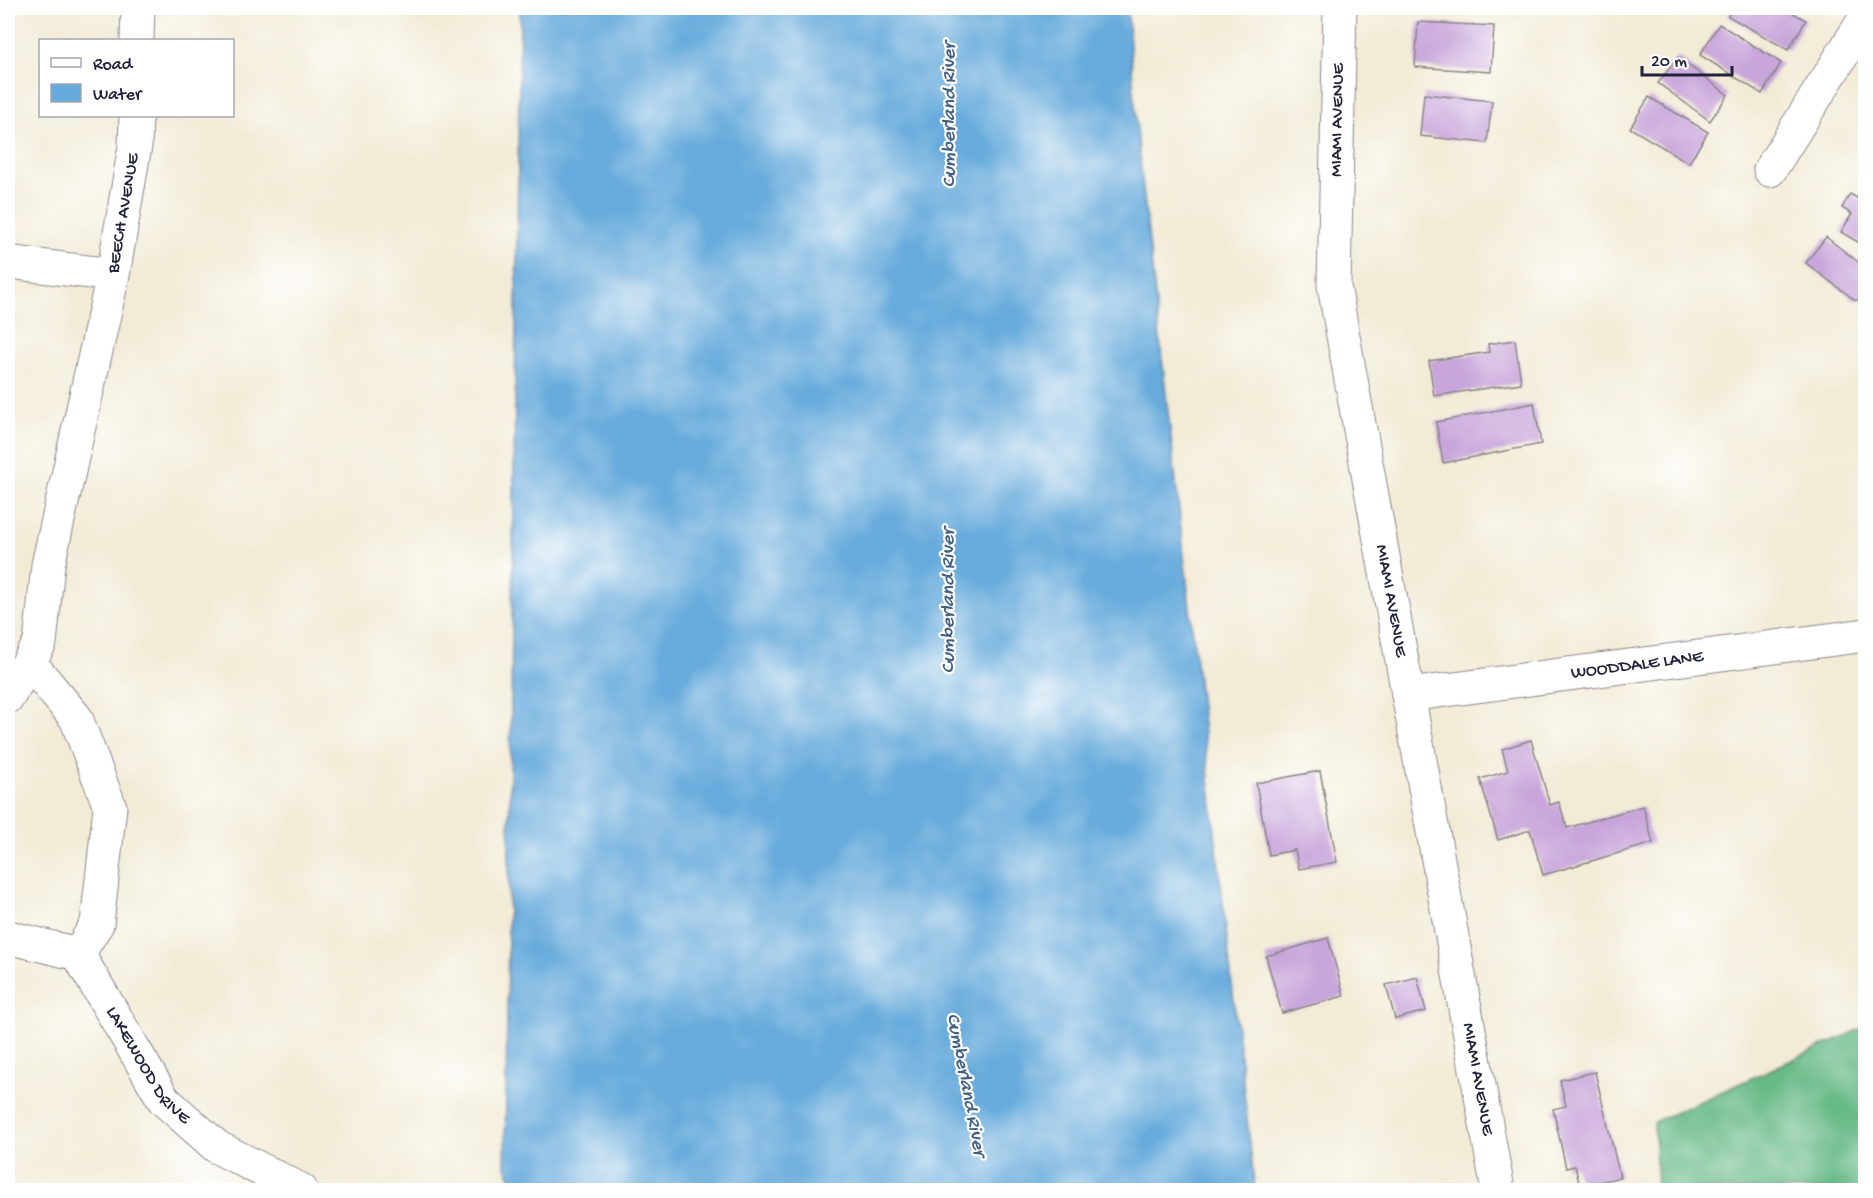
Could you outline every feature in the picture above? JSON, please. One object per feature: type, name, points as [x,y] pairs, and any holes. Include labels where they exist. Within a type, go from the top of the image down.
[{"type":"street","points":[[137,39],[138,8]]},
{"type":"street","name":"MIAMI AVENUE","points":[[1340,8],[1334,286],[1498,1191]]},
{"type":"street","points":[[1770,170],[1866,17]]},
{"type":"street","name":"BEECH AVENUE","points":[[8,262],[113,275],[135,146],[136,117]]},
{"type":"street","points":[[8,697],[40,643],[48,565],[113,275]]},
{"type":"street","name":"WOODDALE LANE","points":[[1408,694],[1866,635]]},
{"type":"street","points":[[8,937],[78,954],[97,924],[110,807],[76,718],[29,662]]},
{"type":"street","name":"LAKEWOOD DRIVE","points":[[78,954],[164,1100],[217,1147],[301,1191]]},
{"type":"green space","points":[[1865,1027],[1865,1190],[1657,1190],[1654,1122]]},
{"type":"water","name":"Cumberland River","points":[[520,8],[1127,8],[1139,152],[1255,1190],[517,1190],[505,1164]]},
{"type":"building","points":[[1732,8],[1784,8],[1806,20],[1788,50],[1728,16]]},
{"type":"building","points":[[1418,22],[1494,26],[1491,72],[1415,67]]},
{"type":"building","points":[[1719,24],[1781,63],[1762,94],[1700,55]]},
{"type":"building","points":[[1678,57],[1728,95],[1710,121],[1658,83]]},
{"type":"building","points":[[1424,94],[1492,101],[1487,143],[1420,136]]},
{"type":"building","points":[[1649,97],[1708,132],[1689,163],[1630,128]]},
{"type":"building","points":[[1850,194],[1866,203],[1866,247],[1841,232],[1852,214],[1842,208]]},
{"type":"building","points":[[1826,237],[1866,268],[1866,289],[1856,301],[1806,263]]},
{"type":"building","points":[[1515,340],[1521,383],[1434,396],[1429,361],[1489,352],[1488,344]]},
{"type":"building","points":[[1534,403],[1541,444],[1443,463],[1436,422]]},
{"type":"building","points":[[1531,740],[1550,805],[1559,802],[1567,828],[1643,806],[1653,843],[1543,875],[1530,830],[1498,840],[1480,779],[1508,771],[1502,749]]},
{"type":"building","points":[[1320,771],[1337,862],[1299,869],[1295,850],[1269,855],[1256,783]]},
{"type":"building","points":[[1328,938],[1344,996],[1282,1013],[1266,956]]},
{"type":"building","points":[[1417,977],[1426,1011],[1395,1019],[1386,985]]},
{"type":"building","points":[[1595,1072],[1620,1177],[1580,1187],[1575,1166],[1566,1168],[1553,1109],[1566,1106],[1560,1080]]}]
